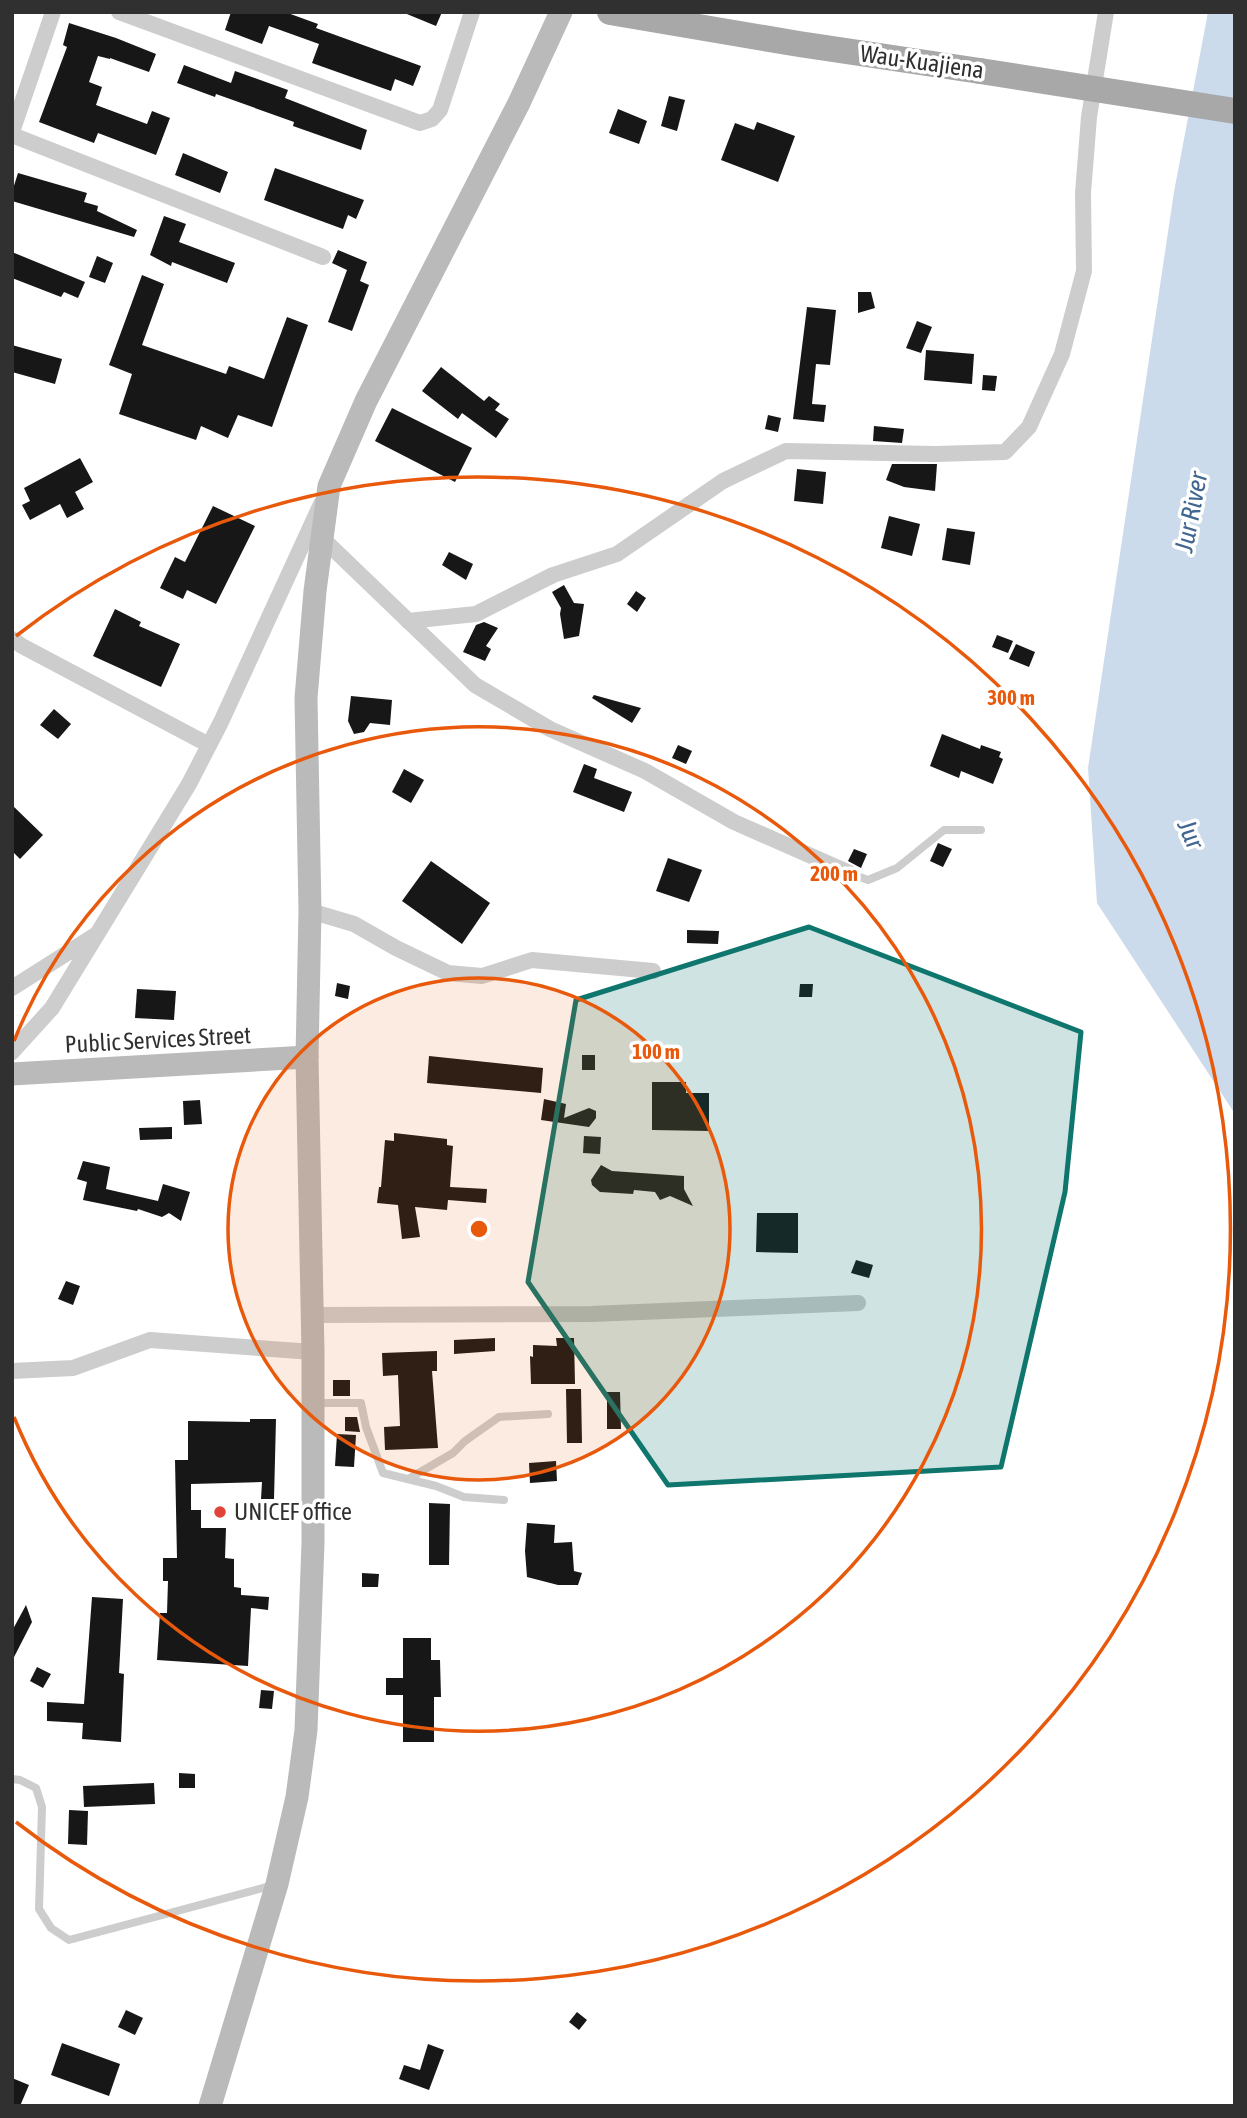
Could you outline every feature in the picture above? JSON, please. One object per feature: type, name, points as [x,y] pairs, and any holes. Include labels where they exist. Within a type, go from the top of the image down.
[{"type":"main road","name":"Wau-Kuajiena","points":[[610,12],[1235,111]]},
{"type":"street","points":[[53,12],[12,134],[323,257]]},
{"type":"street","points":[[119,12],[420,123],[432,119],[440,110],[472,12]]},
{"type":"street","points":[[12,1052],[52,1008],[189,783],[209,745],[366,401],[519,103],[561,12]]},
{"type":"street","points":[[408,621],[476,614],[553,575],[617,554],[723,481],[786,451],[1005,452],[1029,427],[1062,354],[1084,271],[1083,193],[1088,117],[1106,12]]},
{"type":"street","points":[[210,2106],[277,1884],[297,1797],[306,1730],[313,1543],[313,1352],[307,1058],[310,911],[306,698],[315,591],[329,486]]},
{"type":"street","points":[[322,538],[475,685],[550,729],[645,771],[734,822],[852,874]]},
{"type":"street","points":[[12,639],[209,745]]},
{"type":"street","points":[[310,911],[354,924],[449,973],[482,976],[532,960],[653,971]]},
{"type":"street","points":[[12,988],[99,932]]},
{"type":"street","name":"Public Services Street","points":[[12,1074],[307,1058]]},
{"type":"street","points":[[312,1315],[591,1314],[858,1303]]},
{"type":"street","points":[[12,1371],[73,1368],[150,1340],[313,1352]]},
{"type":"lane","points":[[852,874],[868,880],[897,868],[944,831],[981,830]]},
{"type":"lane","points":[[312,1403],[361,1403],[372,1445],[383,1472],[410,1478],[464,1497],[504,1500]]},
{"type":"lane","points":[[410,1478],[453,1452],[499,1417],[548,1414]]},
{"type":"lane","points":[[12,1779],[36,1788],[42,1807],[39,1909],[51,1928],[69,1940],[277,1884]]},
{"type":"highlighted area","points":[[809,927],[1081,1032],[1065,1192],[1001,1467],[668,1485],[528,1282],[576,1000]]},
{"type":"water","points":[[1208,12],[1235,12],[1235,1114],[1097,903],[1088,768],[1174,192]]},
{"type":"building","points":[[231,12],[285,12],[318,24],[316,28],[421,66],[413,86],[395,79],[391,91],[312,63],[319,44],[269,26],[262,44],[225,30]]},
{"type":"building","points":[[402,12],[442,12],[436,26]]},
{"type":"building","points":[[69,23],[156,54],[149,72],[98,56],[89,82],[102,87],[96,105],[147,124],[152,111],[170,118],[156,155],[98,133],[94,143],[39,122],[67,47],[63,45]]},
{"type":"building","points":[[184,65],[231,83],[235,71],[288,90],[285,98],[367,130],[361,150],[293,126],[294,122],[177,83]]},
{"type":"building","points":[[669,96],[685,100],[677,131],[661,126]]},
{"type":"building","points":[[618,109],[647,121],[639,144],[609,133]]},
{"type":"building","points":[[757,122],[795,136],[778,182],[721,160],[735,123],[754,130]]},
{"type":"building","points":[[183,153],[228,172],[220,193],[175,175]]},
{"type":"building","points":[[275,168],[364,200],[356,219],[348,215],[343,229],[264,200]]},
{"type":"building","points":[[18,173],[87,193],[84,202],[98,206],[97,211],[137,230],[134,237],[12,201]]},
{"type":"building","points":[[164,216],[186,224],[179,242],[235,263],[227,283],[172,262],[171,266],[150,255]]},
{"type":"building","points":[[338,250],[367,262],[360,281],[369,285],[352,331],[328,322],[347,270],[332,263]]},
{"type":"building","points":[[12,252],[85,282],[78,298],[64,292],[61,297],[12,278]]},
{"type":"building","points":[[97,256],[113,263],[105,283],[89,277]]},
{"type":"building","points":[[142,275],[164,284],[142,345],[226,374],[229,366],[264,379],[287,317],[308,325],[272,427],[238,415],[228,438],[201,426],[196,440],[119,414],[132,374],[109,365]]},
{"type":"building","points":[[858,292],[871,292],[875,308],[858,313]]},
{"type":"building","points":[[807,307],[836,310],[830,365],[816,364],[812,404],[826,405],[824,422],[793,419]]},
{"type":"building","points":[[917,321],[932,327],[921,353],[906,348]]},
{"type":"building","points":[[12,345],[62,359],[55,384],[12,372]]},
{"type":"building","points":[[926,350],[974,354],[972,384],[924,380]]},
{"type":"building","points":[[441,367],[484,401],[489,396],[500,404],[495,410],[509,419],[496,438],[462,413],[458,419],[422,391]]},
{"type":"building","points":[[983,375],[997,376],[995,391],[982,390]]},
{"type":"building","points":[[392,408],[472,448],[455,482],[375,441]]},
{"type":"building","points":[[768,415],[781,418],[778,432],[765,429]]},
{"type":"building","points":[[874,426],[904,429],[902,443],[873,441]]},
{"type":"building","points":[[80,458],[93,482],[75,492],[84,509],[67,518],[60,504],[30,520],[22,505],[30,501],[24,488]]},
{"type":"building","points":[[892,464],[937,464],[935,491],[904,487],[886,480]]},
{"type":"building","points":[[797,469],[826,472],[823,504],[794,501]]},
{"type":"building","points":[[213,506],[255,526],[216,604],[187,590],[183,599],[160,588],[175,557],[185,562]]},
{"type":"building","points":[[889,516],[920,524],[912,556],[881,548]]},
{"type":"building","points":[[947,528],[975,532],[970,565],[942,560]]},
{"type":"building","points":[[449,552],[473,564],[466,580],[442,565]]},
{"type":"building","points":[[564,585],[574,603],[584,604],[579,636],[564,639],[561,608],[552,592]]},
{"type":"building","points":[[636,591],[646,598],[637,612],[627,604]]},
{"type":"building","points":[[115,609],[141,622],[139,626],[180,644],[161,687],[93,656]]},
{"type":"building","points":[[484,622],[498,628],[486,646],[491,649],[485,661],[463,652],[476,625]]},
{"type":"building","points":[[997,635],[1013,641],[1008,653],[992,647]]},
{"type":"building","points":[[1016,644],[1035,652],[1029,667],[1009,659]]},
{"type":"building","points":[[594,695],[641,708],[632,723],[592,698]]},
{"type":"building","points":[[351,696],[392,700],[390,725],[370,723],[364,732],[354,734],[348,721]]},
{"type":"building","points":[[54,709],[71,724],[58,739],[40,725]]},
{"type":"building","points":[[942,734],[980,749],[981,745],[1001,752],[999,757],[1003,759],[993,784],[961,771],[959,778],[930,766]]},
{"type":"building","points":[[678,745],[692,751],[686,764],[672,758]]},
{"type":"building","points":[[584,764],[597,769],[594,778],[632,792],[624,812],[573,792]]},
{"type":"building","points":[[404,769],[424,780],[411,803],[392,792]]},
{"type":"building","points":[[12,805],[43,835],[20,859],[12,851]]},
{"type":"building","points":[[938,843],[952,849],[943,867],[930,861]]},
{"type":"building","points":[[854,849],[867,854],[861,868],[848,861]]},
{"type":"building","points":[[668,858],[702,870],[689,902],[656,891]]},
{"type":"building","points":[[431,861],[490,903],[462,944],[402,901]]},
{"type":"building","points":[[687,930],[719,931],[718,944],[687,943]]},
{"type":"building","points":[[337,983],[350,986],[348,999],[335,996]]},
{"type":"building","points":[[800,984],[813,984],[812,997],[799,997]]},
{"type":"building","points":[[137,989],[176,991],[174,1020],[135,1018]]},
{"type":"building","points":[[582,1055],[595,1055],[595,1070],[582,1070]]},
{"type":"building","points":[[429,1056],[543,1068],[541,1093],[427,1083]]},
{"type":"building","points":[[652,1082],[686,1082],[686,1093],[709,1093],[709,1131],[652,1130]]},
{"type":"building","points":[[544,1099],[566,1104],[564,1118],[589,1108],[596,1111],[596,1118],[589,1127],[541,1120]]},
{"type":"building","points":[[200,1100],[202,1124],[184,1125],[183,1101]]},
{"type":"building","points":[[172,1127],[172,1139],[140,1140],[139,1128]]},
{"type":"building","points":[[394,1133],[447,1139],[447,1145],[453,1146],[450,1187],[487,1189],[486,1203],[448,1200],[447,1210],[415,1207],[420,1237],[402,1239],[398,1205],[377,1203],[385,1140],[394,1141]]},
{"type":"building","points":[[584,1136],[601,1137],[600,1154],[583,1153]]},
{"type":"building","points":[[83,1161],[110,1167],[106,1189],[158,1201],[163,1184],[190,1192],[181,1221],[169,1213],[162,1217],[138,1209],[137,1211],[83,1200],[87,1182],[77,1179]]},
{"type":"building","points":[[601,1165],[612,1171],[684,1176],[684,1189],[693,1206],[670,1196],[660,1200],[655,1192],[600,1192],[592,1185],[591,1180]]},
{"type":"building","points":[[757,1213],[798,1213],[798,1253],[756,1252]]},
{"type":"building","points":[[856,1260],[873,1265],[869,1278],[851,1273]]},
{"type":"building","points":[[66,1281],[80,1286],[73,1305],[58,1299]]},
{"type":"building","points":[[495,1338],[495,1351],[454,1354],[454,1340]]},
{"type":"building","points":[[556,1338],[574,1338],[575,1384],[531,1384],[530,1356],[533,1357],[533,1345],[557,1346]]},
{"type":"building","points":[[437,1351],[437,1371],[432,1371],[438,1448],[385,1450],[384,1427],[400,1426],[398,1375],[383,1376],[382,1353]]},
{"type":"building","points":[[333,1380],[350,1380],[350,1396],[333,1396]]},
{"type":"building","points":[[566,1389],[581,1389],[582,1443],[567,1443]]},
{"type":"building","points":[[607,1392],[620,1392],[621,1429],[607,1429]]},
{"type":"building","points":[[345,1417],[357,1417],[360,1432],[345,1431]]},
{"type":"building","points":[[250,1419],[276,1419],[274,1499],[261,1499],[262,1482],[191,1484],[191,1510],[201,1510],[201,1528],[226,1528],[225,1558],[234,1559],[234,1587],[241,1588],[241,1595],[269,1597],[268,1610],[251,1608],[248,1666],[157,1660],[160,1613],[167,1613],[168,1581],[163,1581],[163,1558],[177,1558],[175,1460],[188,1460],[188,1421],[250,1422]]},
{"type":"building","points":[[337,1434],[356,1435],[354,1467],[335,1466]]},
{"type":"building","points":[[556,1461],[557,1481],[530,1483],[529,1463]]},
{"type":"building","points":[[429,1503],[450,1504],[449,1565],[429,1565]]},
{"type":"building","points":[[527,1523],[555,1525],[554,1543],[572,1542],[574,1571],[582,1573],[578,1585],[558,1585],[527,1577]]},
{"type":"building","points":[[362,1573],[379,1574],[378,1587],[362,1587]]},
{"type":"building","points":[[92,1597],[123,1599],[119,1673],[124,1674],[121,1742],[82,1739],[83,1723],[47,1721],[47,1702],[84,1704]]},
{"type":"building","points":[[26,1605],[32,1622],[12,1661],[12,1631]]},
{"type":"building","points":[[403,1638],[431,1638],[431,1660],[440,1660],[441,1697],[434,1697],[434,1742],[403,1742],[403,1695],[386,1695],[386,1678],[403,1678]]},
{"type":"building","points":[[37,1667],[51,1674],[43,1688],[30,1681]]},
{"type":"building","points":[[261,1690],[274,1691],[272,1709],[259,1708]]},
{"type":"building","points":[[179,1773],[195,1774],[195,1788],[179,1788]]},
{"type":"building","points":[[154,1783],[155,1804],[84,1807],[83,1786]]},
{"type":"building","points":[[69,1810],[88,1811],[87,1845],[68,1844]]},
{"type":"building","points":[[126,2010],[143,2018],[135,2035],[118,2027]]},
{"type":"building","points":[[577,2012],[587,2020],[579,2030],[569,2022]]},
{"type":"building","points":[[62,2043],[120,2064],[109,2096],[51,2075]]},
{"type":"building","points":[[428,2044],[444,2050],[429,2090],[399,2079],[404,2065],[420,2070]]},
{"type":"building","points":[[12,2078],[29,2085],[20,2106],[12,2106]]},
{"type":"place","name":"UNICEF office","points":[[220,1512]]},
{"type":"water label","name":"Jur River","points":[[1191,512]]},
{"type":"water label","name":"Jur","points":[[1191,834]]}]
